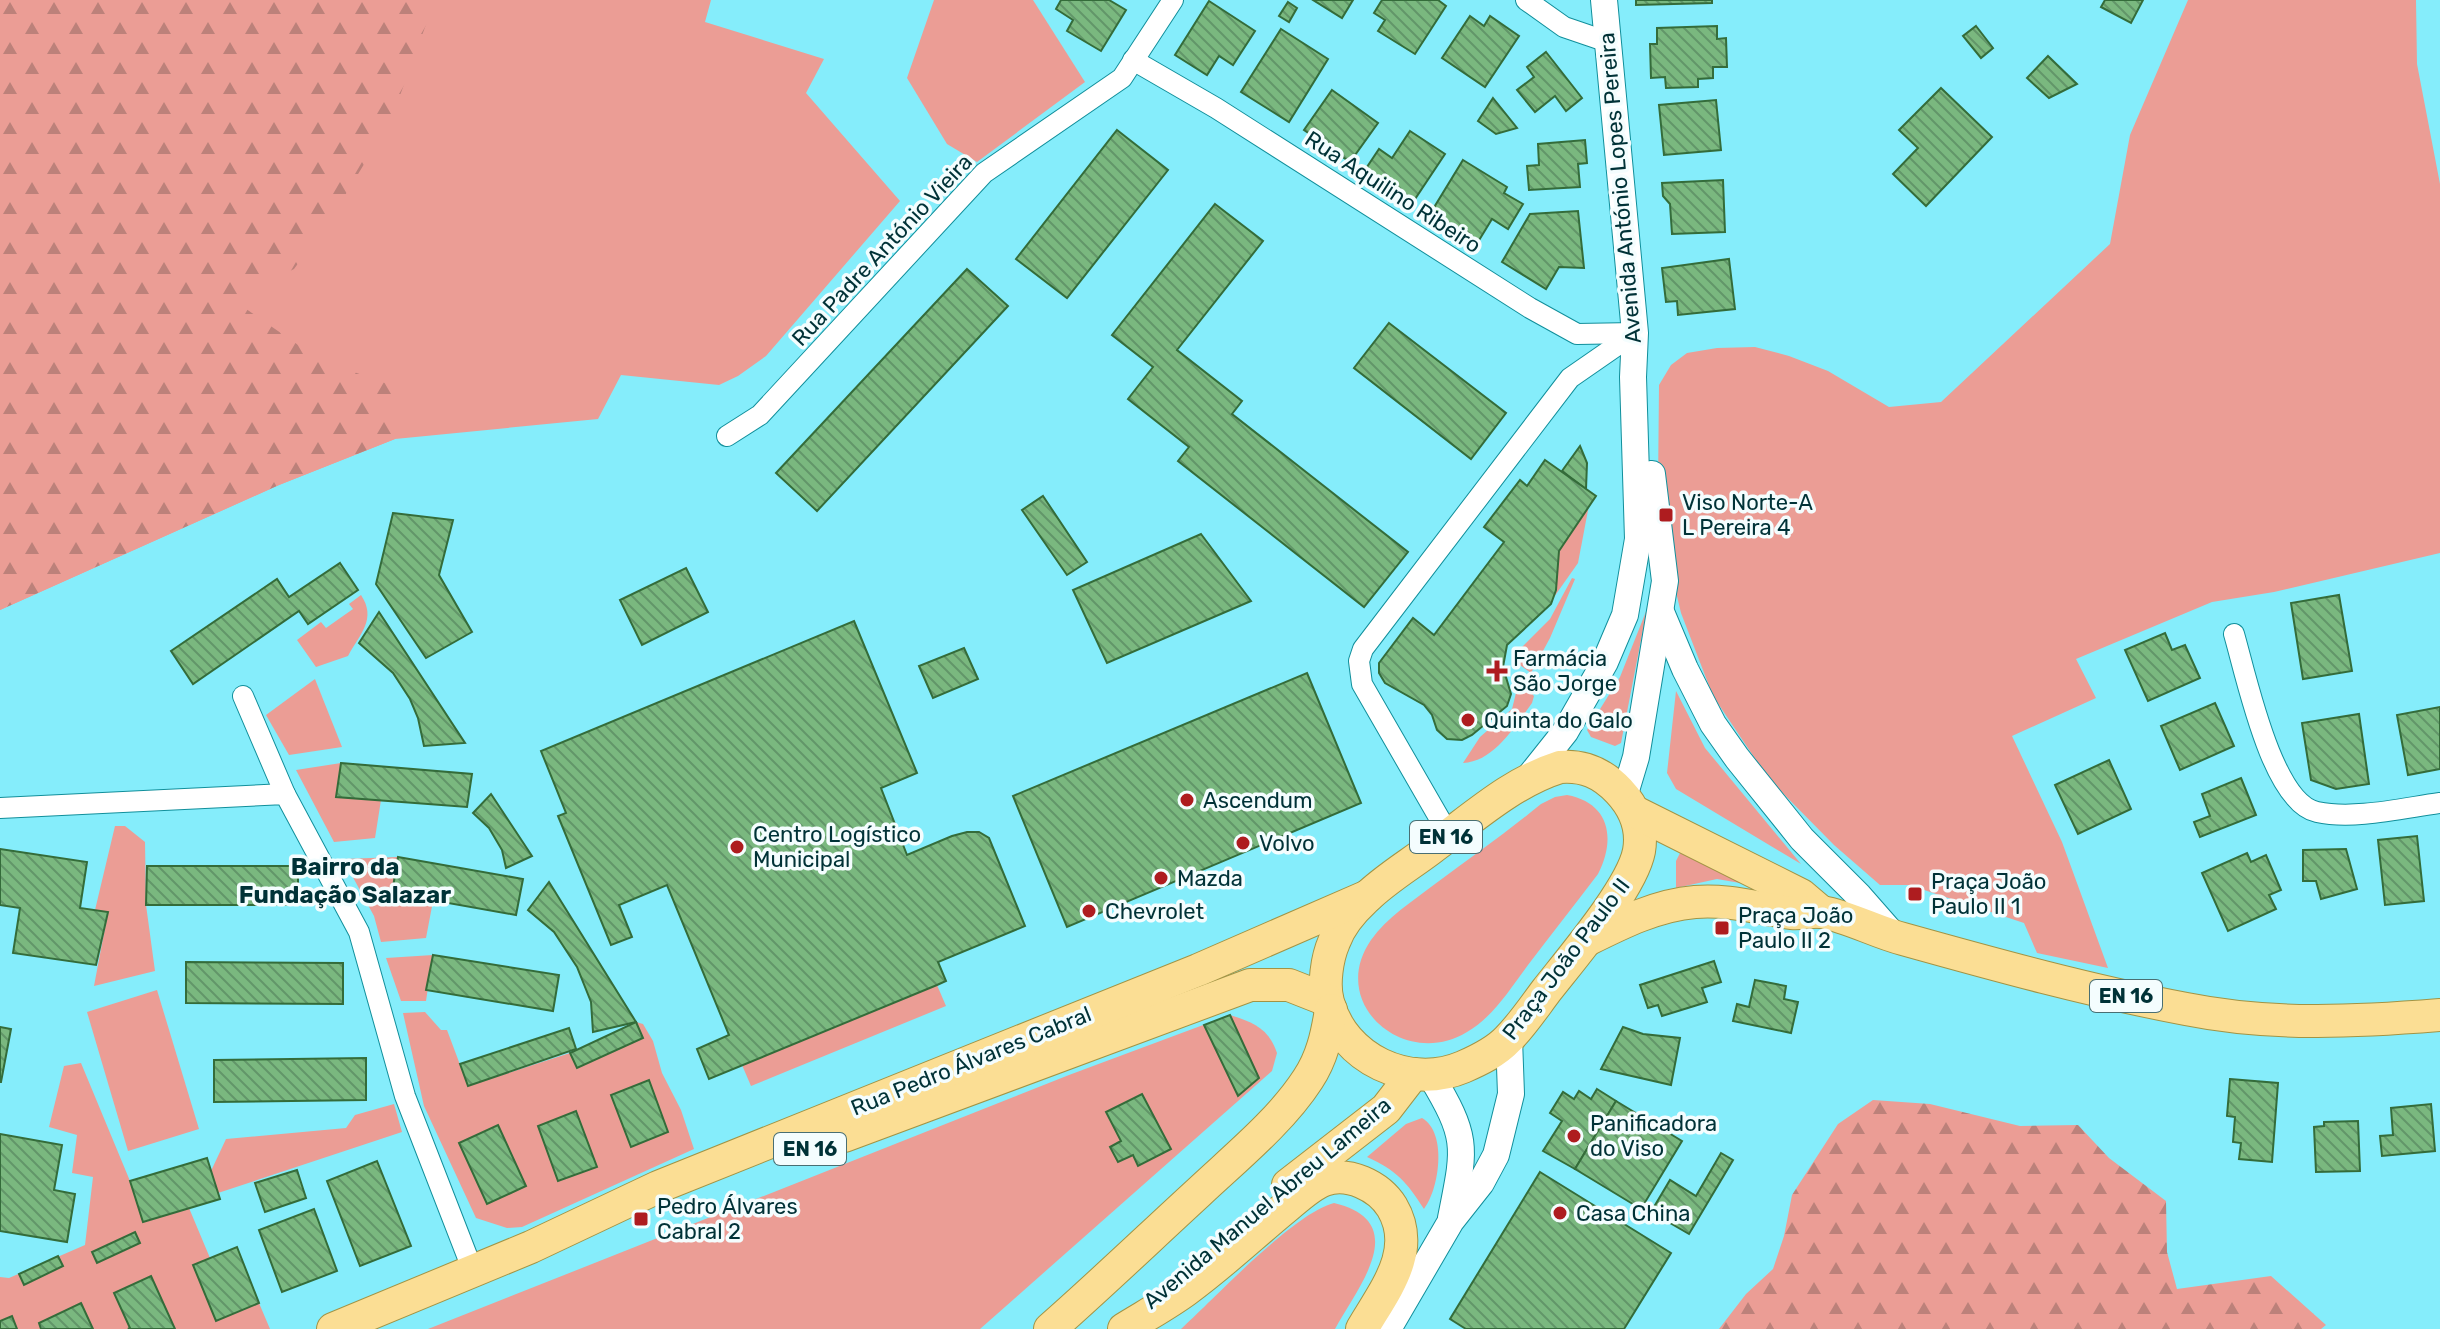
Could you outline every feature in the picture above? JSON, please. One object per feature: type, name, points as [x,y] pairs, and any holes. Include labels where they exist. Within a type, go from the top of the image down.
[{"type":"main road","name":"EN 16","points":[[1329,1005],[1328,973],[1334,942],[1348,916],[1368,896],[1449,835],[1526,781],[1560,767],[1580,767],[1604,777],[1630,804],[1801,895],[1821,912]]},
{"type":"main road","name":"Praça João Paulo II","points":[[1422,1075],[1454,1071],[1492,1053],[1509,1039],[1584,941],[1635,867],[1640,840],[1630,804]]},
{"type":"main road","name":"Rua Pedro Álvares Cabral","points":[[333,1329],[531,1247],[658,1187],[1183,976],[1368,896]]},
{"type":"main road","name":"EN 16","points":[[1584,941],[1626,920],[1692,902],[1722,901],[1794,913],[1821,912],[1895,937],[2051,979],[2226,1016],[2273,1022],[2345,1022],[2440,1015]]},
{"type":"main road","name":"Rua Pedro Álvares Cabral","points":[[531,1247],[667,1203],[1250,985],[1289,985],[1329,1005]]},
{"type":"main road","points":[[1329,1005],[1346,1035],[1363,1055],[1385,1067],[1422,1075]]},
{"type":"main road","points":[[1050,1329],[1234,1160],[1293,1099],[1309,1078],[1319,1057],[1327,1035],[1329,1005]]},
{"type":"main road","name":"Avenida Manuel Abreu Lameira","points":[[1117,1329],[1297,1176],[1386,1109],[1422,1075]]},
{"type":"main road","points":[[1124,1329],[1186,1290],[1302,1194],[1325,1179],[1349,1178],[1375,1188],[1390,1204],[1402,1226],[1402,1250],[1391,1280],[1362,1329]]},
{"type":"street","name":"Rua Padre António Vieira","points":[[727,436],[760,415],[984,173],[1122,78],[1173,0]]},
{"type":"street","name":"Avenida António Lopes Pereira","points":[[1526,781],[1565,732],[1605,662],[1625,615],[1638,539],[1633,377],[1635,333],[1604,0]]},
{"type":"street","points":[[1531,1],[1564,27],[1608,42]]},
{"type":"street","name":"Rua Aquilino Ribeiro","points":[[1133,60],[1216,108],[1565,328],[1577,334],[1635,333]]},
{"type":"street","points":[[1449,835],[1362,684],[1359,661],[1363,649],[1570,378],[1635,333]]},
{"type":"street","name":"Avenida António Lopes Pereira","points":[[1630,804],[1665,581],[1653,479],[1633,377]]},
{"type":"street","points":[[1661,612],[1713,724],[1802,839],[1895,937]]},
{"type":"street","points":[[2234,634],[2271,760],[2295,800],[2315,812],[2364,814],[2440,803]]},
{"type":"street","points":[[243,696],[285,794],[359,932],[405,1096],[473,1271]]},
{"type":"street","points":[[0,808],[285,794]]},
{"type":"street","points":[[1388,1329],[1451,1221],[1481,1183],[1496,1155],[1511,1094],[1509,1039]]},
{"type":"street","points":[[1422,1075],[1453,1113],[1462,1137],[1461,1166],[1451,1221]]},
{"type":"green space","points":[[0,0],[711,0],[705,22],[824,59],[806,93],[900,201],[766,356],[719,385],[621,375],[598,419],[395,439],[279,485],[0,610]]},
{"type":"green space","points":[[0,0],[435,0],[391,120],[330,220],[294,269],[233,300],[320,360],[402,389],[395,439],[279,485],[0,610]]},
{"type":"green space","points":[[934,0],[1033,0],[1085,82],[977,162],[947,144],[907,78]]},
{"type":"green space","points":[[2188,0],[2416,0],[2417,64],[2440,184],[2440,553],[2274,592],[2212,602],[2076,659],[2096,698],[2012,736],[2062,842],[2108,968],[2037,953],[2024,923],[1909,885],[1880,885],[1834,845],[1768,778],[1713,696],[1681,613],[1667,554],[1658,488],[1659,385],[1671,365],[1687,353],[1755,347],[1828,371],[1889,407],[1941,402],[2110,244],[2130,135]]},
{"type":"green space","points":[[1589,505],[1578,563],[1554,597],[1559,551]]},
{"type":"green space","points":[[1572,578],[1575,579],[1550,638],[1531,673],[1513,660],[1516,653],[1550,619]]},
{"type":"green space","points":[[361,595],[366,604],[367,619],[348,656],[316,667],[297,640],[321,622],[326,628],[353,609],[349,604]]},
{"type":"green space","points":[[1647,609],[1621,743],[1615,746],[1591,737],[1587,730],[1620,677]]},
{"type":"green space","points":[[1515,676],[1534,696],[1532,703],[1494,750],[1474,761],[1463,763],[1480,737],[1512,709],[1516,693]]},
{"type":"green space","points":[[315,679],[342,747],[289,755],[266,715]]},
{"type":"green space","points":[[1676,691],[1705,748],[1801,864],[1676,789],[1667,773]]},
{"type":"green space","points":[[341,763],[336,797],[381,800],[375,838],[334,842],[296,770]]},
{"type":"green space","points":[[1567,795],[1581,799],[1600,814],[1607,836],[1604,861],[1598,874],[1500,1002],[1476,1026],[1443,1042],[1420,1043],[1398,1036],[1379,1024],[1366,1007],[1359,987],[1360,964],[1377,932],[1401,910],[1541,804]]},
{"type":"green space","points":[[115,826],[125,826],[145,842],[146,905],[155,971],[94,986],[108,912],[95,910]]},
{"type":"green space","points":[[1680,853],[1740,875],[1740,883],[1717,879],[1676,888],[1676,861]]},
{"type":"green space","points":[[398,857],[392,893],[433,901],[426,938],[381,942],[374,916],[343,859]]},
{"type":"green space","points":[[433,955],[426,1001],[401,1001],[386,958]]},
{"type":"green space","points":[[937,985],[946,1006],[751,1086],[742,1065]]},
{"type":"green space","points":[[157,990],[199,1129],[128,1151],[87,1012]]},
{"type":"green space","points":[[425,1012],[441,1030],[447,1030],[468,1086],[570,1053],[636,1022],[643,1024],[653,1041],[662,1073],[681,1110],[694,1149],[522,1227],[507,1228],[476,1218],[424,1106],[403,1013]]},
{"type":"green space","points":[[1230,1015],[1252,1024],[1274,1044],[1277,1053],[1272,1071],[980,1329],[428,1329],[1069,1075]]},
{"type":"green space","points":[[81,1063],[130,1181],[143,1222],[189,1208],[210,1258],[193,1265],[217,1320],[259,1303],[270,1329],[0,1329],[0,1277],[9,1278],[85,1245],[93,1177],[72,1173],[77,1135],[49,1127],[64,1066]]},
{"type":"green space","points":[[1873,1100],[1930,1104],[2020,1126],[2078,1125],[2109,1158],[2166,1201],[2167,1252],[2177,1289],[2271,1276],[2326,1325],[2321,1329],[1719,1329],[1746,1294],[1773,1269],[1784,1236],[1792,1195],[1838,1124]]},
{"type":"green space","points":[[394,1104],[402,1132],[218,1193],[211,1171],[226,1139],[346,1128],[355,1115]]},
{"type":"green space","points":[[1422,1118],[1430,1125],[1438,1148],[1437,1176],[1424,1209],[1400,1178],[1367,1157],[1406,1124]]},
{"type":"green space","points":[[1334,1203],[1358,1212],[1371,1225],[1375,1240],[1366,1276],[1335,1329],[1181,1329],[1277,1239],[1317,1210]]},
{"type":"building","points":[[1061,0],[1109,0],[1126,10],[1101,51],[1067,31],[1073,20],[1056,9]]},
{"type":"building","points":[[1313,0],[1353,0],[1342,18]]},
{"type":"building","points":[[1382,0],[1438,0],[1446,6],[1415,54],[1378,31],[1385,20],[1374,13]]},
{"type":"building","points":[[1636,0],[1712,0],[1712,3],[1636,5]]},
{"type":"building","points":[[2105,0],[2143,0],[2131,23],[2101,7]]},
{"type":"building","points":[[1209,1],[1255,31],[1233,65],[1219,56],[1207,75],[1175,55]]},
{"type":"building","points":[[1288,2],[1297,8],[1289,22],[1279,16]]},
{"type":"building","points":[[1470,16],[1484,26],[1490,16],[1519,36],[1485,87],[1442,58]]},
{"type":"building","points":[[1717,26],[1717,39],[1726,38],[1727,67],[1713,67],[1713,78],[1698,79],[1698,87],[1666,88],[1665,77],[1651,78],[1650,44],[1657,44],[1657,28]]},
{"type":"building","points":[[1976,26],[1993,48],[1981,58],[1963,36]]},
{"type":"building","points":[[1281,29],[1328,59],[1289,122],[1241,92]]},
{"type":"building","points":[[1546,52],[1582,98],[1566,111],[1555,96],[1535,112],[1517,90],[1534,77],[1527,67]]},
{"type":"building","points":[[2048,56],[2077,84],[2049,98],[2027,78]]},
{"type":"building","points":[[1941,88],[1992,137],[1926,206],[1893,174],[1918,148],[1899,130]]},
{"type":"building","points":[[1332,90],[1378,123],[1350,162],[1304,130]]},
{"type":"building","points":[[1493,98],[1517,128],[1496,134],[1478,121]]},
{"type":"building","points":[[1716,100],[1721,150],[1664,155],[1659,105]]},
{"type":"building","points":[[1117,130],[1168,170],[1067,298],[1016,259]]},
{"type":"building","points":[[1410,131],[1445,154],[1413,202],[1365,170],[1379,149],[1392,158]]},
{"type":"building","points":[[1585,140],[1587,163],[1578,164],[1580,187],[1529,190],[1527,166],[1539,165],[1538,144]]},
{"type":"building","points":[[1463,160],[1507,187],[1504,193],[1523,204],[1508,229],[1492,219],[1478,242],[1430,214]]},
{"type":"building","points":[[1723,180],[1725,232],[1672,234],[1670,204],[1663,196],[1662,183]]},
{"type":"building","points":[[1215,204],[1263,241],[1177,350],[1242,401],[1232,414],[1408,552],[1364,607],[1178,461],[1189,447],[1128,399],[1153,367],[1112,335]]},
{"type":"building","points":[[1578,211],[1584,268],[1559,267],[1546,289],[1502,262],[1530,214]]},
{"type":"building","points":[[1729,259],[1735,309],[1678,315],[1677,301],[1666,302],[1662,268]]},
{"type":"building","points":[[967,269],[1008,306],[817,511],[776,473]]},
{"type":"building","points":[[1389,323],[1506,413],[1471,459],[1354,368]]},
{"type":"building","points":[[1580,446],[1587,463],[1586,489],[1562,471]]},
{"type":"building","points":[[1545,460],[1596,496],[1559,551],[1556,590],[1551,604],[1507,645],[1503,667],[1511,694],[1507,706],[1472,735],[1462,740],[1447,739],[1437,730],[1432,715],[1424,705],[1385,683],[1379,673],[1379,663],[1413,618],[1434,635],[1504,542],[1484,527],[1520,480],[1527,486]]},
{"type":"building","points":[[1043,496],[1087,562],[1067,575],[1022,510]]},
{"type":"building","points":[[393,513],[453,520],[439,575],[472,632],[426,658],[376,584]]},
{"type":"building","points":[[1201,534],[1251,601],[1107,663],[1073,590]]},
{"type":"building","points":[[340,563],[358,590],[308,624],[299,611],[193,684],[171,651],[277,579],[289,597]]},
{"type":"building","points":[[686,568],[708,612],[642,645],[620,600]]},
{"type":"building","points":[[2339,595],[2352,671],[2303,679],[2291,603]]},
{"type":"building","points":[[379,612],[465,743],[424,746],[410,699],[393,673],[359,643]]},
{"type":"building","name":"Centro Logístico Municipal","points":[[854,621],[917,773],[881,788],[907,855],[967,832],[979,832],[989,838],[1025,926],[938,962],[946,981],[709,1079],[697,1049],[729,1035],[667,885],[619,905],[632,937],[611,945],[558,816],[566,813],[541,751]]},
{"type":"building","points":[[2165,633],[2172,650],[2185,645],[2200,678],[2148,701],[2125,650]]},
{"type":"building","points":[[964,648],[978,679],[933,698],[919,666]]},
{"type":"building","name":"Ascendum","points":[[1307,673],[1361,803],[1067,927],[1013,796]]},
{"type":"building","points":[[2215,703],[2234,746],[2180,770],[2161,726]]},
{"type":"building","points":[[2440,707],[2440,769],[2408,775],[2397,715]]},
{"type":"building","points":[[2359,714],[2369,784],[2336,789],[2311,780],[2302,723]]},
{"type":"building","points":[[2109,760],[2131,809],[2078,834],[2055,785]]},
{"type":"building","points":[[341,763],[472,774],[467,807],[336,797]]},
{"type":"building","points":[[2241,778],[2256,815],[2200,837],[2194,822],[2210,816],[2202,794]]},
{"type":"building","points":[[491,794],[532,856],[506,868],[502,850],[489,828],[473,813]]},
{"type":"building","points":[[2417,836],[2424,901],[2385,905],[2378,840]]},
{"type":"building","points":[[0,849],[87,862],[80,908],[108,912],[96,965],[13,953],[20,908],[0,905]]},
{"type":"building","points":[[2346,849],[2357,889],[2321,899],[2316,881],[2303,881],[2303,850]]},
{"type":"building","points":[[2247,853],[2251,862],[2266,855],[2281,890],[2269,895],[2276,909],[2228,931],[2202,873]]},
{"type":"building","points":[[398,857],[523,879],[516,915],[392,893]]},
{"type":"building","points":[[147,866],[298,866],[298,905],[146,905]]},
{"type":"building","points":[[549,882],[636,1022],[593,1032],[591,1002],[577,967],[554,932],[528,910]]},
{"type":"building","points":[[433,955],[559,975],[553,1011],[426,990]]},
{"type":"building","points":[[1714,961],[1721,982],[1702,988],[1707,1002],[1662,1016],[1658,1005],[1648,1008],[1640,985]]},
{"type":"building","points":[[186,962],[343,963],[343,1004],[186,1003]]},
{"type":"building","points":[[1755,980],[1786,986],[1784,999],[1798,1002],[1791,1033],[1733,1021],[1737,1004],[1749,1007]]},
{"type":"building","points":[[1230,1015],[1259,1078],[1238,1096],[1204,1025]]},
{"type":"building","points":[[636,1022],[643,1038],[577,1068],[570,1053]]},
{"type":"building","points":[[0,1027],[11,1029],[1,1082],[0,1082]]},
{"type":"building","points":[[1623,1027],[1643,1034],[1680,1038],[1671,1085],[1601,1069]]},
{"type":"building","points":[[569,1028],[576,1049],[468,1086],[460,1064]]},
{"type":"building","points":[[366,1058],[366,1100],[214,1102],[214,1060]]},
{"type":"building","points":[[2230,1079],[2278,1083],[2272,1162],[2239,1159],[2241,1143],[2233,1142],[2235,1117],[2227,1116]]},
{"type":"building","points":[[649,1080],[668,1132],[631,1147],[611,1095]]},
{"type":"building","name":"Panificadora do Viso","points":[[1597,1089],[1616,1101],[1575,1169],[1543,1151],[1562,1121],[1550,1113],[1563,1092],[1574,1099],[1579,1091],[1591,1099]]},
{"type":"building","points":[[1142,1094],[1171,1149],[1138,1166],[1133,1155],[1118,1162],[1110,1147],[1121,1141],[1106,1112]]},
{"type":"building","points":[[1616,1101],[1682,1141],[1641,1209],[1575,1169]]},
{"type":"building","points":[[2431,1104],[2435,1151],[2382,1156],[2380,1136],[2393,1135],[2391,1108]]},
{"type":"building","points":[[576,1111],[597,1167],[558,1181],[538,1126]]},
{"type":"building","points":[[2358,1121],[2360,1171],[2316,1172],[2314,1127],[2324,1126],[2324,1122]]},
{"type":"building","points":[[498,1125],[526,1186],[487,1204],[459,1143]]},
{"type":"building","points":[[0,1134],[62,1145],[54,1190],[75,1194],[67,1242],[0,1231]]},
{"type":"building","points":[[1721,1153],[1733,1160],[1689,1234],[1651,1212],[1670,1180],[1696,1196]]},
{"type":"building","points":[[207,1158],[220,1199],[143,1222],[130,1181]]},
{"type":"building","points":[[377,1161],[411,1246],[360,1266],[327,1181]]},
{"type":"building","points":[[297,1170],[306,1198],[265,1212],[255,1183]]},
{"type":"building","name":"Casa China","points":[[1540,1172],[1671,1253],[1624,1329],[1466,1329],[1450,1319]]},
{"type":"building","points":[[314,1209],[337,1271],[282,1292],[259,1230]]},
{"type":"building","points":[[135,1232],[140,1243],[97,1263],[92,1252]]},
{"type":"building","points":[[237,1247],[259,1303],[216,1321],[193,1265]]},
{"type":"building","points":[[58,1256],[63,1266],[24,1285],[19,1274]]},
{"type":"building","points":[[151,1276],[175,1329],[128,1329],[114,1293]]},
{"type":"building","points":[[81,1303],[93,1329],[41,1329],[39,1323]]},
{"type":"building","points":[[12,1316],[17,1329],[0,1329],[0,1321]]},
{"type":"place","name":"Viso Norte-A L Pereira 4","points":[[1666,515]]},
{"type":"place","name":"Farmácia São Jorge","points":[[1497,671]]},
{"type":"place","name":"Quinta do Galo","points":[[1468,720]]},
{"type":"place","name":"Ascendum","points":[[1187,800]]},
{"type":"place","name":"Volvo","points":[[1243,843]]},
{"type":"place","name":"Centro Logístico Municipal","points":[[737,847]]},
{"type":"place","name":"Mazda","points":[[1161,878]]},
{"type":"place","name":"Praça João Paulo II 1","points":[[1915,894]]},
{"type":"place","name":"Chevrolet","points":[[1089,911]]},
{"type":"place","name":"Praça João Paulo II 2","points":[[1722,928]]},
{"type":"place","name":"Panificadora do Viso","points":[[1574,1136]]},
{"type":"place","name":"Casa China","points":[[1560,1213]]},
{"type":"place","name":"Pedro Álvares Cabral 2","points":[[641,1219]]},
{"type":"district","name":"Bairro da Fundação Salazar","points":[[345,881]]}]
